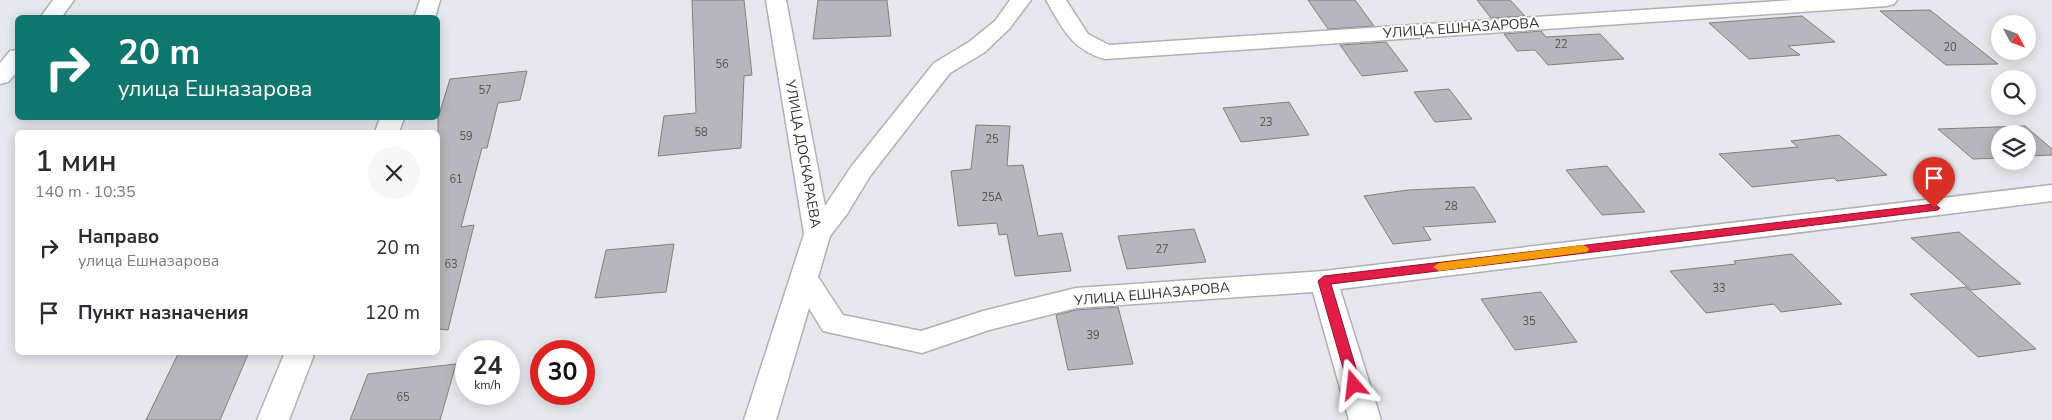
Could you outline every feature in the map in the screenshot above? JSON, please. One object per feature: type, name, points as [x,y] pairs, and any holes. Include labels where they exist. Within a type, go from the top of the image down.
[{"type":"street","points":[[52,15],[64,0]]},
{"type":"street","points":[[425,15],[430,0]]},
{"type":"street","name":"УЛИЦА ДОСКАРАЕВА","points":[[760,420],[818,234],[776,0]]},
{"type":"street","points":[[818,234],[838,208],[860,173],[942,68],[977,47],[1002,24],[1021,0]]},
{"type":"street","name":"УЛИЦА ЕШНАЗАРОВА","points":[[1057,1],[1080,38],[1105,52],[1887,0]]},
{"type":"street","points":[[0,77],[15,60]]},
{"type":"street","name":"УЛИЦА ЕШНАЗАРОВА","points":[[804,277],[833,324],[922,342],[983,322],[1076,298],[1324,281],[2052,193]]},
{"type":"street","points":[[1324,281],[1365,420]]},
{"type":"street","points":[[272,420],[299,355]]},
{"type":"building","points":[[692,0],[744,0],[752,75],[744,76],[741,148],[658,156],[664,116],[696,113]]},
{"type":"building","points":[[818,0],[887,0],[891,36],[813,39]]},
{"type":"building","points":[[1308,0],[1355,0],[1374,26],[1328,29]]},
{"type":"building","points":[[1477,0],[1510,0],[1525,16],[1491,18]]},
{"type":"building","points":[[1930,10],[1998,64],[1946,65],[1880,11]]},
{"type":"building","points":[[1802,16],[1835,42],[1788,46],[1800,55],[1749,59],[1709,23]]},
{"type":"building","points":[[1541,31],[1546,37],[1600,34],[1624,59],[1548,65],[1535,50],[1517,51],[1504,34]]},
{"type":"building","points":[[1386,42],[1408,71],[1362,76],[1340,45]]},
{"type":"building","points":[[527,71],[520,100],[498,103],[487,148],[482,148],[461,227],[474,225],[448,330],[440,329],[440,130],[438,130],[438,120],[440,120],[440,112],[450,79]]},
{"type":"building","points":[[1449,89],[1472,119],[1435,122],[1414,92]]},
{"type":"building","points":[[1289,102],[1309,135],[1241,142],[1223,108]]},
{"type":"building","points":[[976,125],[1010,126],[1007,166],[1023,165],[1038,236],[1062,233],[1071,271],[1015,276],[1007,234],[999,235],[997,223],[958,226],[951,171],[971,169]]},
{"type":"building","points":[[1991,127],[1991,158],[1973,159],[1938,129]]},
{"type":"building","points":[[1839,135],[1887,175],[1837,181],[1834,178],[1752,187],[1719,154],[1798,147],[1791,141]]},
{"type":"building","points":[[2036,135],[2052,149],[2052,155],[2036,156]]},
{"type":"building","points":[[1607,166],[1645,212],[1602,215],[1566,170]]},
{"type":"building","points":[[1474,187],[1496,222],[1423,227],[1431,240],[1393,244],[1364,196],[1408,190]]},
{"type":"building","points":[[1194,229],[1206,262],[1127,269],[1118,236]]},
{"type":"building","points":[[1959,232],[2021,284],[1971,290],[1911,238]]},
{"type":"building","points":[[674,244],[666,292],[595,298],[606,250]]},
{"type":"building","points":[[1792,254],[1842,304],[1781,312],[1774,304],[1706,313],[1670,271],[1736,264],[1734,261]]},
{"type":"building","points":[[1966,287],[2036,349],[1978,357],[1910,294]]},
{"type":"building","points":[[1541,292],[1577,342],[1515,350],[1481,299]]},
{"type":"building","points":[[1118,307],[1133,364],[1068,370],[1056,315],[1076,310]]},
{"type":"building","points":[[178,355],[248,355],[220,420],[146,420]]},
{"type":"building","points":[[455,364],[440,420],[350,420],[368,374]]},
{"type":"slow traffic","points":[[1439,267],[1583,249]]},
{"type":"route","points":[[1354,385],[1324,281],[1934,208]]}]
